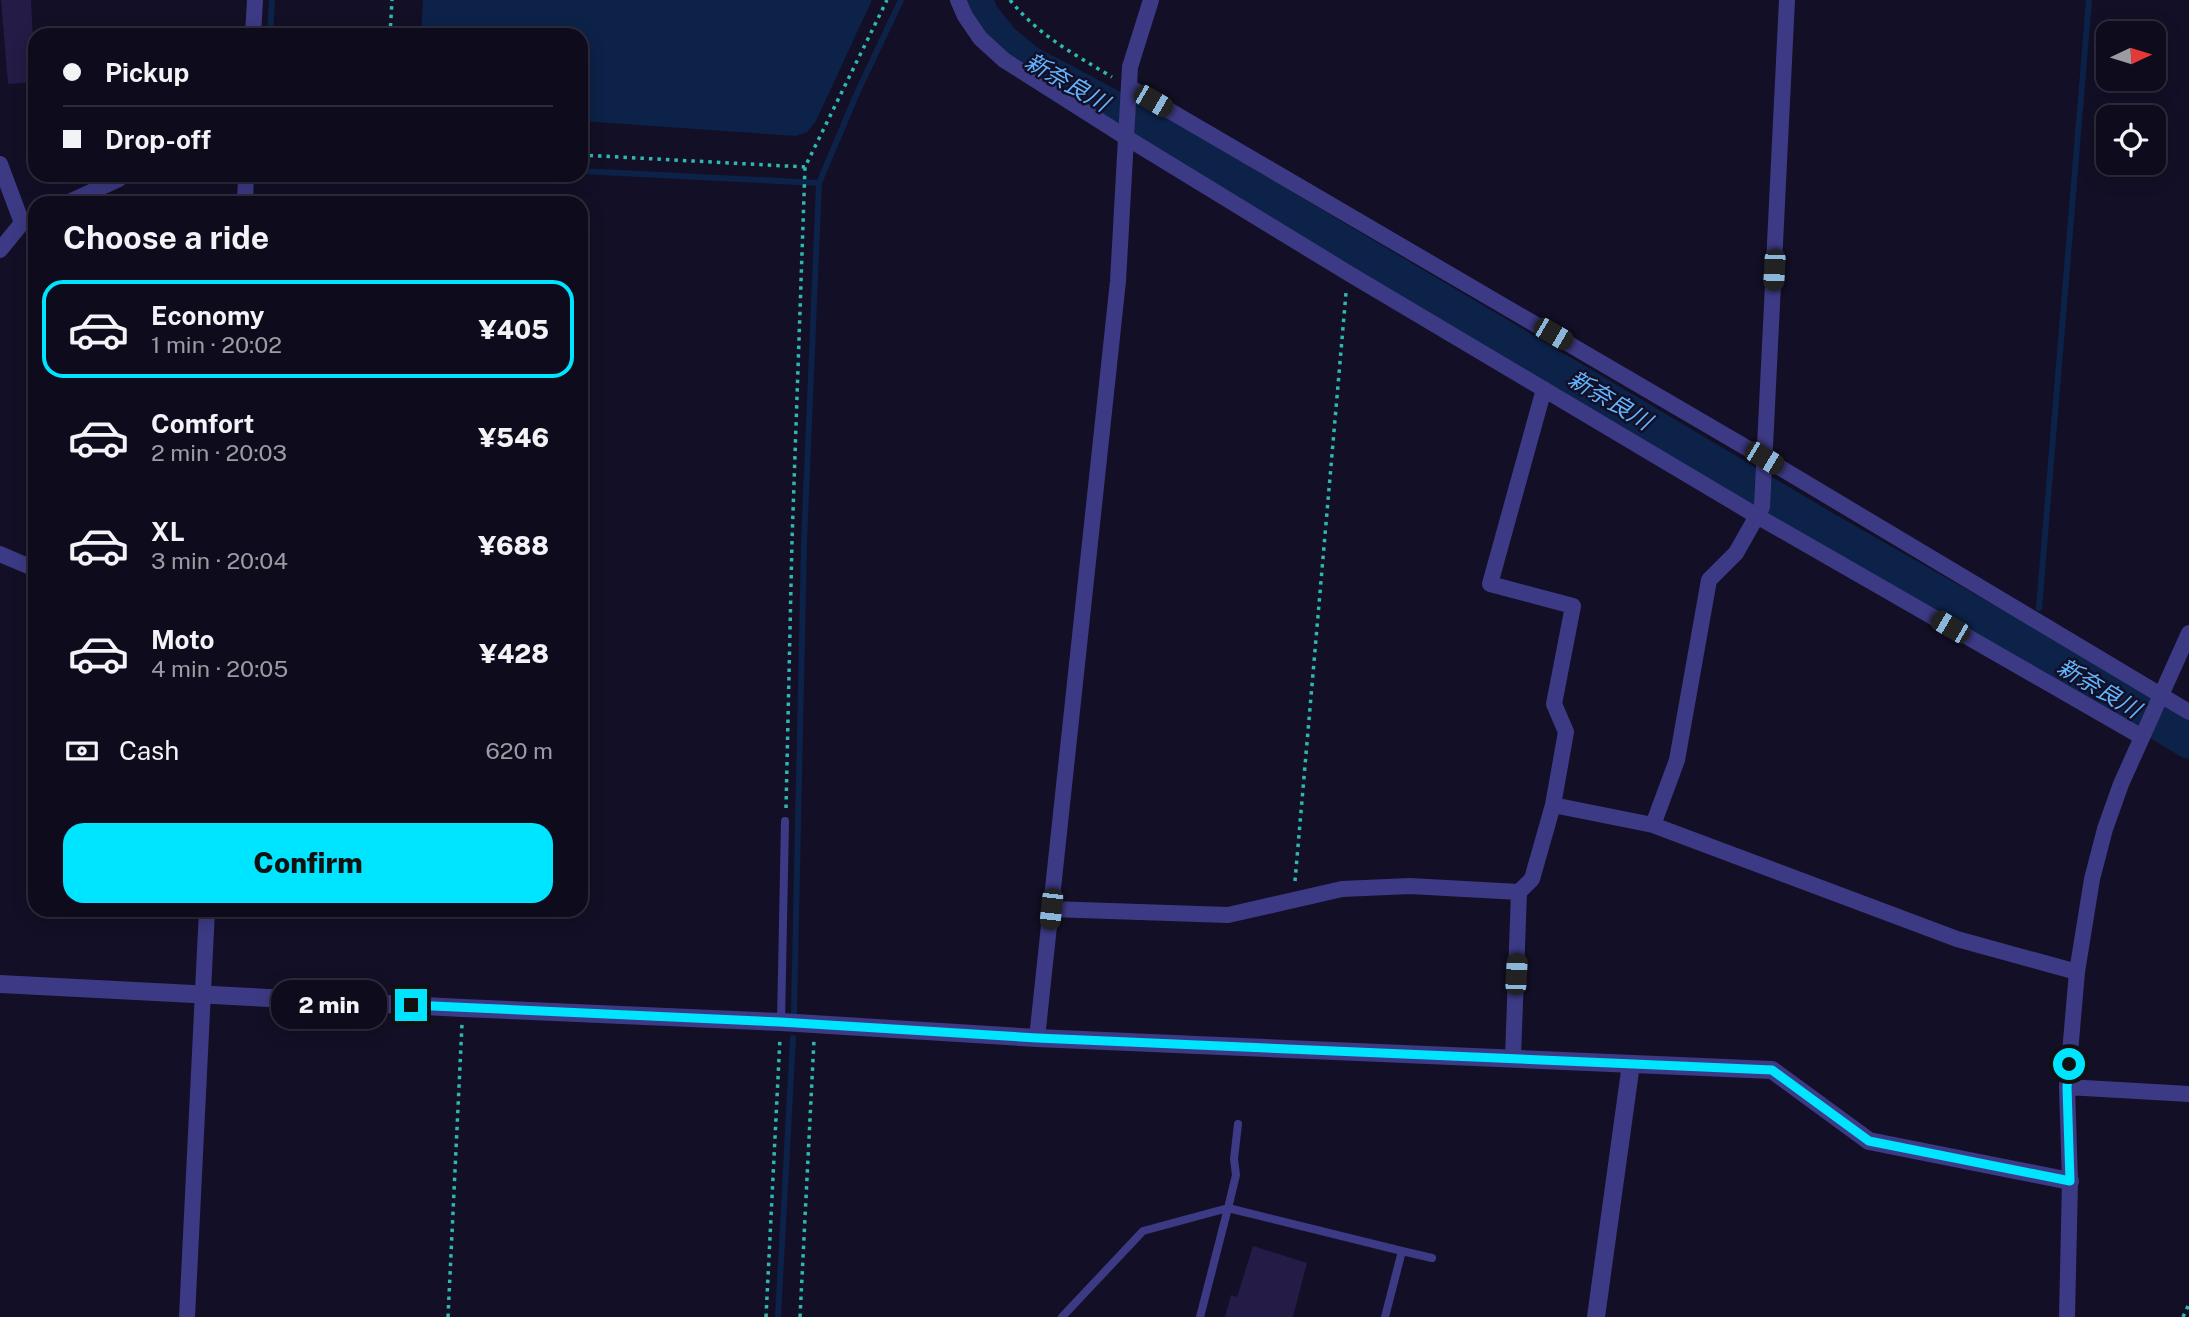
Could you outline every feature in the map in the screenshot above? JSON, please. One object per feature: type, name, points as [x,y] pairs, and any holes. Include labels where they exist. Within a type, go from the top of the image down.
[{"type":"street","points":[[253,28],[255,0]]},
{"type":"street","points":[[958,0],[980,38],[1004,60],[1127,133],[1348,273],[1544,389],[2143,734]]},
{"type":"street","points":[[1037,1038],[1118,281],[1130,67],[1151,0]]},
{"type":"street","points":[[1653,825],[1677,760],[1709,580],[1736,552],[1760,511],[1787,0]]},
{"type":"street","points":[[1129,91],[2159,699],[2189,712]]},
{"type":"street","points":[[0,164],[28,218]]},
{"type":"street","points":[[82,196],[112,182]]},
{"type":"street","points":[[0,250],[28,221]]},
{"type":"street","points":[[1513,1057],[1520,892],[1532,879],[1553,805],[1566,732],[1554,704],[1573,606],[1490,584],[1544,389]]},
{"type":"street","points":[[0,554],[28,566]]},
{"type":"street","points":[[2067,1317],[2070,1181],[2067,1087],[2077,972],[2092,879],[2105,829],[2122,784],[2189,632]]},
{"type":"street","points":[[1553,805],[1653,825],[1957,939],[2077,972]]},
{"type":"street","points":[[1051,909],[1228,915],[1342,889],[1397,886],[1520,892]]},
{"type":"street","points":[[187,1317],[207,917]]},
{"type":"street","points":[[0,984],[780,1022],[1037,1038],[1772,1070],[1869,1141],[2070,1181]]},
{"type":"street","points":[[1597,1317],[1631,1064]]},
{"type":"street","points":[[2067,1087],[2189,1094]]},
{"type":"lane","points":[[780,1022],[785,821]]},
{"type":"lane","points":[[1200,1317],[1236,1175],[1234,1159],[1238,1124]]},
{"type":"lane","points":[[1062,1317],[1143,1231],[1228,1208],[1432,1258]]},
{"type":"lane","points":[[1385,1317],[1402,1251]]},
{"type":"path","points":[[390,28],[392,0]]},
{"type":"path","points":[[785,821],[805,167],[887,0]]},
{"type":"path","points":[[1010,0],[1026,19],[1047,37],[1129,91]]},
{"type":"path","points":[[588,155],[805,167]]},
{"type":"path","points":[[1293,901],[1348,273]]},
{"type":"path","points":[[448,1317],[463,1008]]},
{"type":"path","points":[[766,1317],[780,1022]]},
{"type":"path","points":[[800,1317],[815,1024]]},
{"type":"path","points":[[2183,1317],[2189,1304]]},
{"type":"water","points":[[423,0],[872,0],[815,123],[807,132],[796,136],[588,121],[588,28],[421,28]]},
{"type":"building","points":[[1,0],[31,0],[32,28],[28,28],[28,83],[8,84]]},
{"type":"building","points":[[1253,1246],[1307,1263],[1293,1317],[1225,1317],[1231,1295],[1237,1297]]},
{"type":"waterway","points":[[270,28],[272,0]]},
{"type":"waterway","points":[[794,1013],[804,543],[819,183],[857,93],[901,0]]},
{"type":"waterway","name":"新奈良川","points":[[975,0],[982,16],[1002,41],[1029,63],[1140,122],[1822,527],[2022,641],[2189,741]]},
{"type":"waterway","points":[[2039,608],[2089,0]]},
{"type":"waterway","points":[[588,171],[819,183]]},
{"type":"waterway","points":[[778,1317],[793,1038]]},
{"type":"route","points":[[411,1005],[780,1022],[1037,1038],[1772,1070],[1869,1141],[2070,1181],[2067,1087],[2069,1064]]}]
